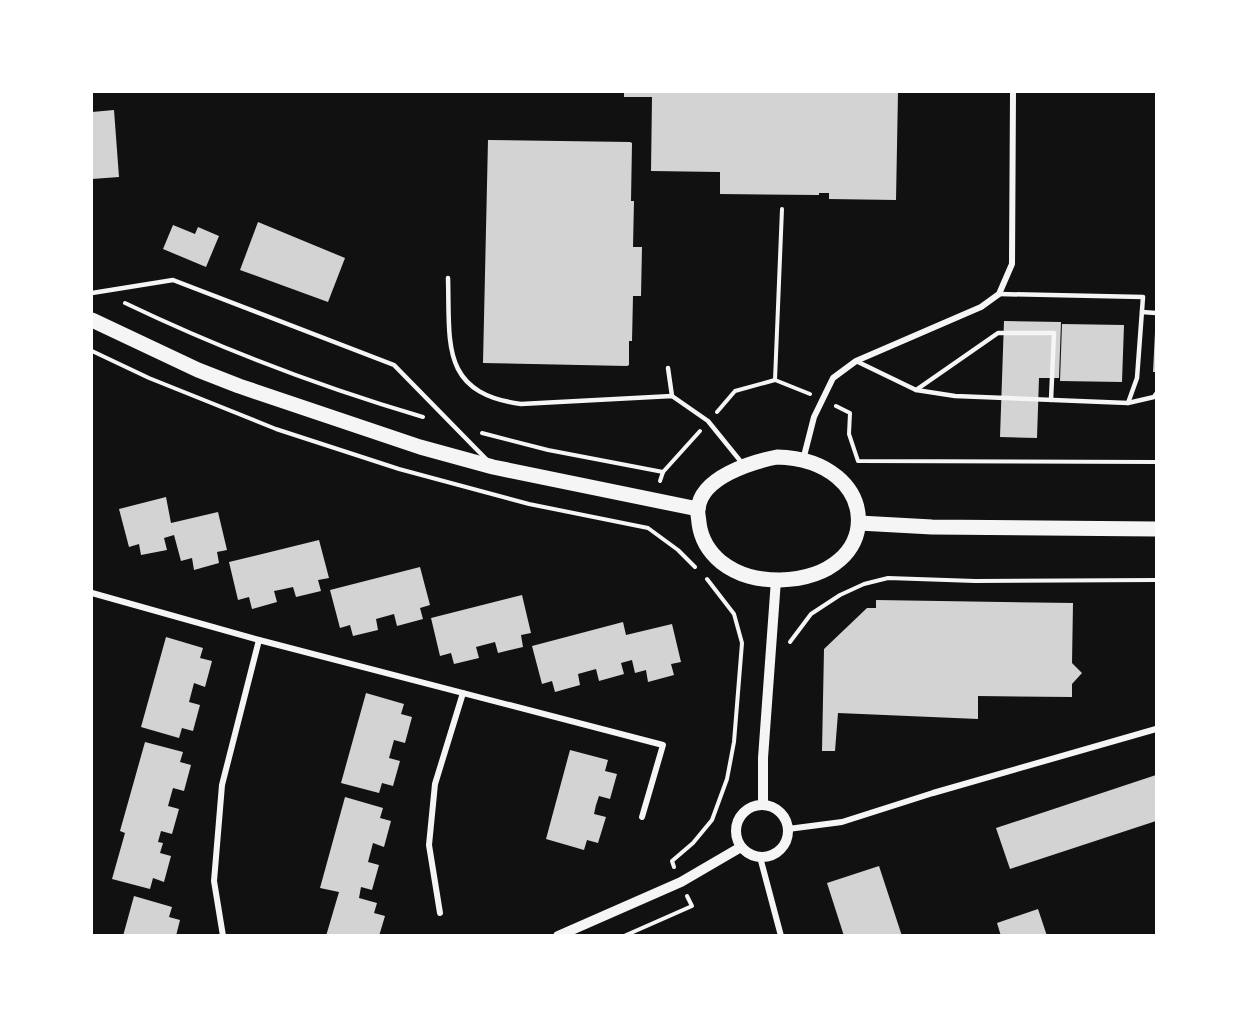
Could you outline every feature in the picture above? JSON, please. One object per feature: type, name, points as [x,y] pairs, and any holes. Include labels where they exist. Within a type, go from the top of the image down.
[{"type":"main road","points":[[92,320],[188,366],[239,386],[420,447],[493,467],[698,509]]},
{"type":"main road","points":[[777,457],[803,460],[830,471],[843,482],[857,504],[859,523],[849,550],[832,565],[805,578],[776,580],[742,575],[715,557],[706,546],[700,529],[698,509],[710,488],[726,474],[743,465],[777,457]]},
{"type":"main road","points":[[859,523],[932,527],[1156,529]]},
{"type":"street","points":[[803,460],[814,417],[833,378],[856,361],[981,307],[999,294],[1012,264],[1012,92]]},
{"type":"street","points":[[763,805],[763,758],[776,580]]},
{"type":"street","points":[[92,593],[259,640],[663,745],[642,817]]},
{"type":"street","points":[[223,936],[214,881],[222,785],[259,640]]},
{"type":"street","points":[[440,913],[429,845],[435,784],[463,693]]},
{"type":"street","points":[[788,829],[842,822],[933,793],[1156,729]]},
{"type":"street","points":[[763,805],[783,815],[788,829],[780,850],[767,857],[759,857],[746,852],[736,839],[735,831],[741,815],[747,809],[763,805]]},
{"type":"street","points":[[558,936],[681,882],[741,847]]},
{"type":"street","points":[[759,857],[781,936]]},
{"type":"lane","points":[[448,279],[450,343],[454,362],[461,376],[472,387],[489,397],[521,404],[672,396],[708,421],[743,465]]},
{"type":"lane","points":[[92,292],[173,280],[394,365],[493,467]]},
{"type":"lane","points":[[999,294],[1143,297],[1137,378],[1128,404]]},
{"type":"lane","points":[[1142,312],[1156,313]]},
{"type":"lane","points":[[916,390],[998,333],[1054,333],[1052,400]]},
{"type":"lane","points":[[856,361],[916,390],[955,396],[1128,404],[1156,394]]},
{"type":"lane","points":[[668,368],[672,396]]},
{"type":"path","points":[[775,380],[782,209]]},
{"type":"path","points":[[99,291],[171,325],[307,380],[393,409],[548,450],[663,472]]},
{"type":"path","points":[[822,399],[850,413],[849,434],[858,461],[1156,462]]},
{"type":"path","points":[[624,936],[692,906],[672,861],[693,843],[712,820],[727,779],[738,710],[742,643],[734,614],[714,586],[678,550],[648,528]]},
{"type":"path","points":[[771,643],[789,644],[811,614],[840,595],[864,584],[888,578],[975,581],[1156,580]]},
{"type":"building","points":[[624,92],[898,92],[896,200],[829,199],[829,193],[819,193],[819,195],[720,194],[720,172],[651,171],[652,97],[624,97]]},
{"type":"building","points":[[114,110],[119,177],[92,179],[92,112]]},
{"type":"building","points":[[488,140],[632,143],[633,247],[642,247],[641,296],[633,296],[629,365],[483,363]]},
{"type":"building","points":[[258,222],[345,258],[328,302],[240,270]]},
{"type":"building","points":[[173,225],[195,234],[198,227],[219,236],[206,267],[163,249]]},
{"type":"building","points":[[1004,321],[1061,322],[1059,378],[1039,378],[1037,438],[1000,437]]},
{"type":"building","points":[[1062,324],[1124,325],[1122,382],[1060,381]]},
{"type":"building","points":[[1155,332],[1156,372],[1153,372]]},
{"type":"building","points":[[166,497],[171,523],[218,512],[227,550],[217,552],[219,563],[194,570],[192,558],[181,561],[174,535],[164,538],[167,550],[141,555],[139,544],[129,547],[119,509]]},
{"type":"building","points":[[319,540],[329,578],[318,580],[321,591],[296,597],[293,587],[274,591],[277,602],[252,609],[249,597],[238,600],[229,562]]},
{"type":"building","points":[[420,567],[430,605],[420,608],[423,619],[397,626],[394,614],[376,619],[378,630],[353,636],[350,625],[340,628],[330,590]]},
{"type":"building","points":[[522,595],[531,633],[521,635],[523,647],[498,653],[495,642],[476,647],[479,658],[454,664],[451,653],[440,656],[431,618]]},
{"type":"building","points":[[876,600],[1073,603],[1072,663],[1082,673],[1072,684],[1072,697],[978,696],[978,719],[838,713],[835,751],[822,751],[824,649],[867,608],[876,608]]},
{"type":"building","points":[[623,622],[626,635],[672,624],[681,662],[671,664],[674,675],[648,682],[646,670],[635,673],[632,660],[621,663],[624,674],[599,681],[596,669],[578,674],[580,685],[555,692],[552,681],[542,684],[532,646]]},
{"type":"building","points":[[166,637],[203,648],[200,658],[212,661],[205,687],[194,683],[189,702],[200,705],[193,731],[182,728],[179,738],[141,727]]},
{"type":"building","points":[[366,693],[404,704],[401,714],[412,717],[405,743],[394,740],[389,758],[400,761],[393,786],[382,783],[379,793],[341,783]]},
{"type":"building","points":[[145,742],[183,752],[180,762],[191,765],[184,791],[173,788],[168,806],[179,809],[172,834],[161,831],[158,842],[163,843],[160,853],[171,856],[164,882],[153,878],[150,889],[112,879],[125,833],[120,831]]},
{"type":"building","points":[[570,750],[608,760],[605,771],[617,774],[610,799],[599,796],[596,805],[594,814],[606,817],[598,843],[587,840],[584,850],[546,839]]},
{"type":"building","points":[[1156,775],[1156,821],[1010,869],[996,828]]},
{"type":"building","points":[[345,797],[383,808],[380,818],[391,821],[384,847],[373,843],[368,862],[379,865],[372,890],[361,887],[359,898],[377,903],[374,913],[385,916],[379,936],[326,936],[339,892],[320,888]]},
{"type":"building","points":[[879,866],[902,936],[844,936],[827,883]]},
{"type":"building","points":[[134,896],[172,907],[169,917],[180,920],[176,936],[123,936]]},
{"type":"building","points":[[1038,909],[1047,936],[1001,936],[997,923]]}]
